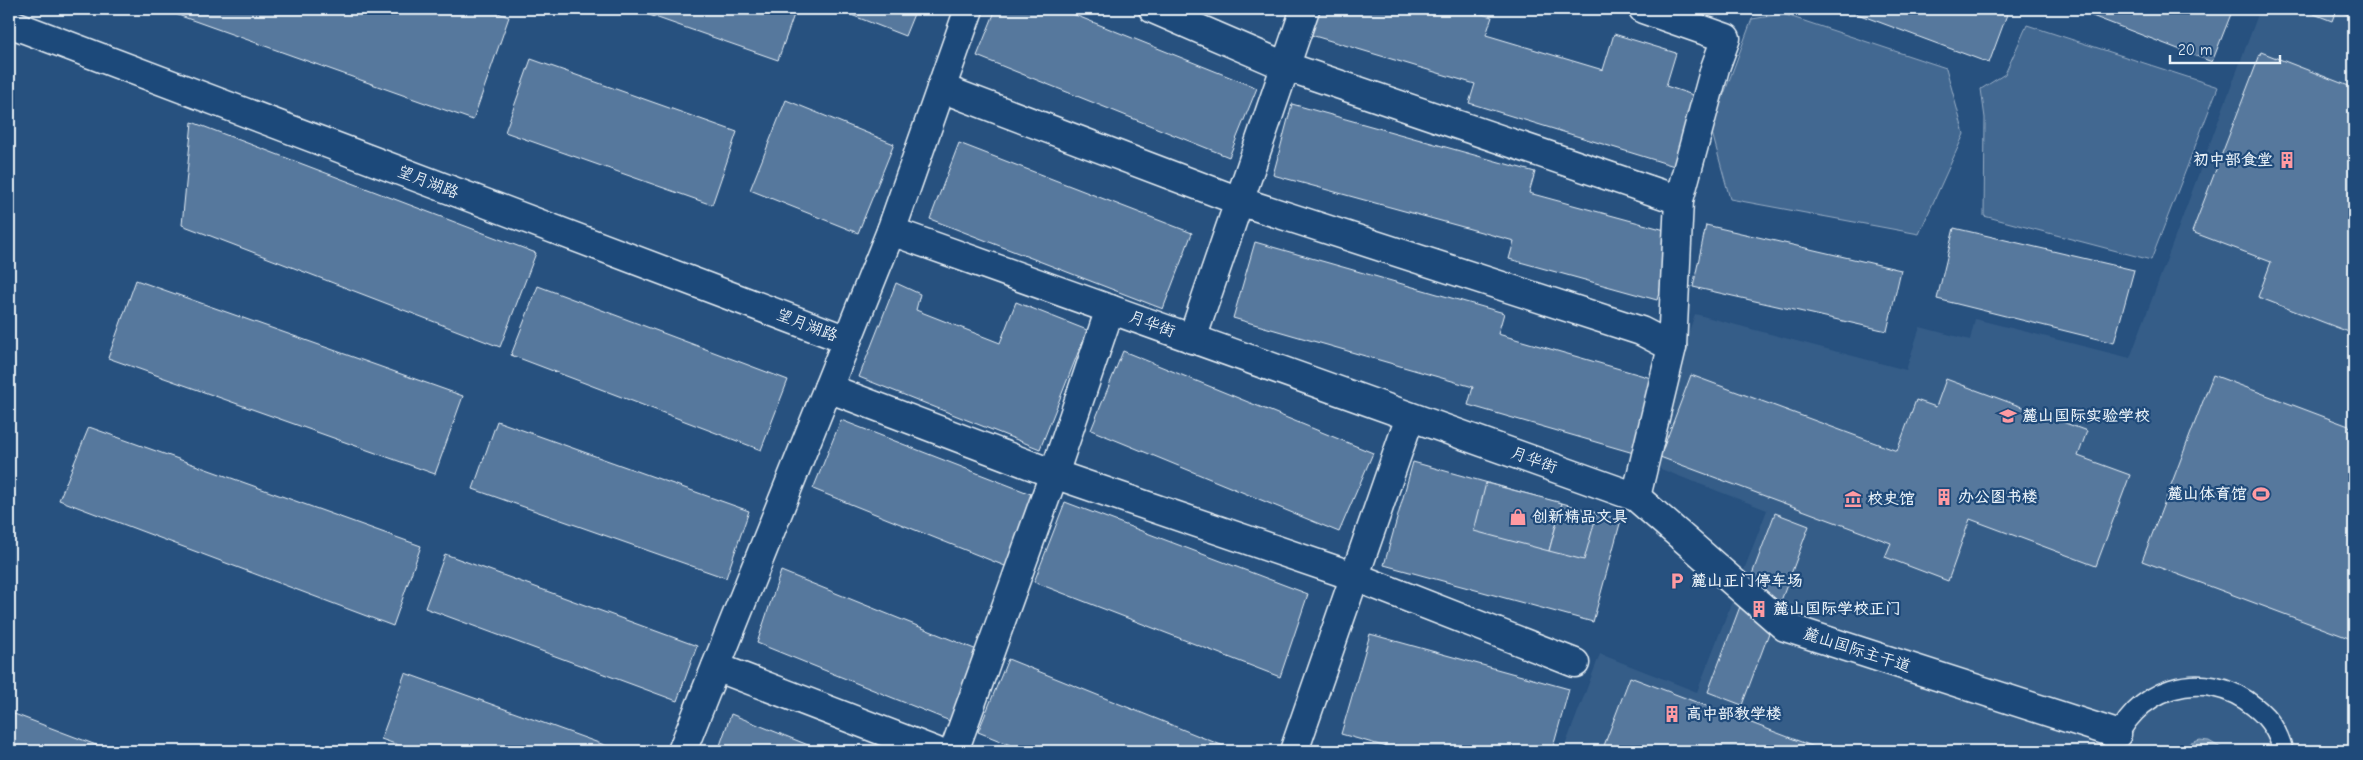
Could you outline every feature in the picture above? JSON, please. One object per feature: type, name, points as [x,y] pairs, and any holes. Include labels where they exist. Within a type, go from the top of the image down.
[{"type":"street","points":[[682,751],[890,231],[969,9]]},
{"type":"street","points":[[1153,9],[1285,66],[1679,200]]},
{"type":"street","points":[[1192,339],[1305,9]]},
{"type":"street","points":[[1636,497],[1672,347],[1679,200],[1715,68],[1726,38],[1642,9]]},
{"type":"street","name":"望月湖路","points":[[9,23],[847,340]]},
{"type":"street","points":[[941,88],[1239,201],[1641,331],[1672,347]]},
{"type":"street","name":"月华街","points":[[890,231],[1636,497]]},
{"type":"street","points":[[954,751],[1054,474],[1110,309]]},
{"type":"street","points":[[828,388],[1054,474],[1353,576],[1576,663]]},
{"type":"street","points":[[1294,751],[1353,576],[1410,417]]},
{"type":"street","name":"麓山国际主干道","points":[[1636,497],[1785,627],[2115,743]]},
{"type":"street","points":[[716,667],[935,751]]},
{"type":"lane","name":"麓山国际主干道","points":[[2115,743],[2134,710],[2158,693],[2186,685],[2216,686],[2243,696],[2265,716],[2281,740],[2283,751]]},
{"type":"shaded area","name":"麓山国际实验学校","points":[[2260,9],[2354,9],[2354,751],[1563,751],[1600,654],[1697,692],[1767,510],[1645,463],[1695,314],[1906,370],[1920,327],[1970,340],[1975,319],[2130,358]]},
{"type":"shaded area","points":[[1783,14],[1946,68],[1964,134],[1919,234],[1730,199],[1711,129],[1752,19]]},
{"type":"shaded area","points":[[2027,25],[2218,87],[2151,260],[1984,216],[1985,118],[1981,89],[2005,74]]},
{"type":"shaded area","points":[[2200,740],[2209,741],[2226,751],[2180,751],[2191,743]]},
{"type":"building","points":[[161,9],[487,9],[509,17],[473,120]]},
{"type":"building","points":[[632,9],[796,9],[778,60]]},
{"type":"building","points":[[836,9],[916,9],[905,36]]},
{"type":"building","points":[[996,9],[1060,9],[1257,88],[1229,157],[977,56]]},
{"type":"building","points":[[1319,9],[1465,9],[1492,17],[1486,35],[1603,70],[1614,34],[1676,53],[1666,86],[1705,99],[1684,169],[1469,103],[1475,84],[1311,35]]},
{"type":"building","points":[[1844,9],[2009,9],[1989,63]]},
{"type":"building","points":[[2074,9],[2233,9],[2212,62]]},
{"type":"building","points":[[2301,9],[2354,9],[2354,17],[2336,10],[2332,21]]},
{"type":"building","name":"初中部食堂","points":[[2261,52],[2354,88],[2354,334],[2258,297],[2271,262],[2192,232]]},
{"type":"building","points":[[531,59],[737,132],[712,205],[505,132]]},
{"type":"building","points":[[786,100],[894,144],[858,233],[750,190]]},
{"type":"building","points":[[1292,104],[1535,172],[1529,193],[1676,233],[1657,300],[1509,259],[1514,241],[1273,175]]},
{"type":"building","points":[[192,122],[536,253],[500,347],[182,225]]},
{"type":"building","points":[[959,143],[1192,233],[1163,309],[930,219]]},
{"type":"building","points":[[1706,225],[1901,270],[1887,331],[1693,287]]},
{"type":"building","points":[[1954,228],[2134,270],[2114,343],[1937,299]]},
{"type":"building","points":[[1255,242],[1504,313],[1498,334],[1658,380],[1637,454],[1468,405],[1473,387],[1233,318]]},
{"type":"building","points":[[136,280],[463,396],[435,474],[108,358]]},
{"type":"building","points":[[896,283],[920,294],[916,310],[1000,343],[1016,302],[1087,330],[1040,449],[859,377]]},
{"type":"building","points":[[538,286],[788,380],[761,450],[511,355]]},
{"type":"building","points":[[1123,351],[1373,453],[1339,532],[1091,430]]},
{"type":"building","name":"办公图书楼","points":[[1691,375],[1897,451],[1916,400],[1936,407],[1946,379],[2087,431],[2078,456],[2130,475],[2096,566],[1970,519],[1948,581],[1885,557],[1891,543],[1660,457]]},
{"type":"building","name":"麓山体育馆","points":[[2213,375],[2354,428],[2354,640],[2142,561]]},
{"type":"building","points":[[841,420],[1036,496],[1010,568],[813,489]]},
{"type":"building","points":[[497,421],[749,511],[726,578],[473,489]]},
{"type":"building","points":[[89,427],[421,546],[393,626],[59,500]]},
{"type":"building","points":[[1413,462],[1621,520],[1593,622],[1384,565]]},
{"type":"building","name":"创新精品文具","points":[[1486,483],[1562,503],[1549,551],[1474,531]]},
{"type":"building","points":[[1065,502],[1308,594],[1280,677],[1034,582]]},
{"type":"building","points":[[1562,503],[1597,513],[1584,560],[1549,551]]},
{"type":"building","name":"麓山国际学校正门","points":[[1775,513],[1809,526],[1742,705],[1708,692]]},
{"type":"building","points":[[445,554],[697,646],[677,701],[425,608]]},
{"type":"building","points":[[781,571],[977,650],[950,721],[757,643]]},
{"type":"building","points":[[1370,634],[1569,689],[1552,751],[1401,751],[1341,734]]},
{"type":"building","points":[[1008,659],[1236,751],[1025,751],[978,732]]},
{"type":"building","points":[[405,673],[621,751],[415,751],[381,739]]},
{"type":"building","name":"高中部教学楼","points":[[1630,677],[1825,751],[1602,751]]},
{"type":"building","points":[[9,712],[112,751],[9,751]]},
{"type":"building","points":[[731,714],[823,751],[718,751]]},
{"type":"place","name":"初中部食堂","points":[[2287,160]]},
{"type":"place","name":"麓山国际实验学校","points":[[2008,416]]},
{"type":"place","name":"麓山体育馆","points":[[2261,494]]},
{"type":"place","name":"办公图书楼","points":[[1944,497]]},
{"type":"place","name":"校史馆","points":[[1853,499]]},
{"type":"place","name":"创新精品文具","points":[[1518,517]]},
{"type":"place","name":"麓山正门停车场","points":[[1677,581]]},
{"type":"place","name":"麓山国际学校正门","points":[[1759,609]]},
{"type":"place","name":"高中部教学楼","points":[[1672,714]]}]
